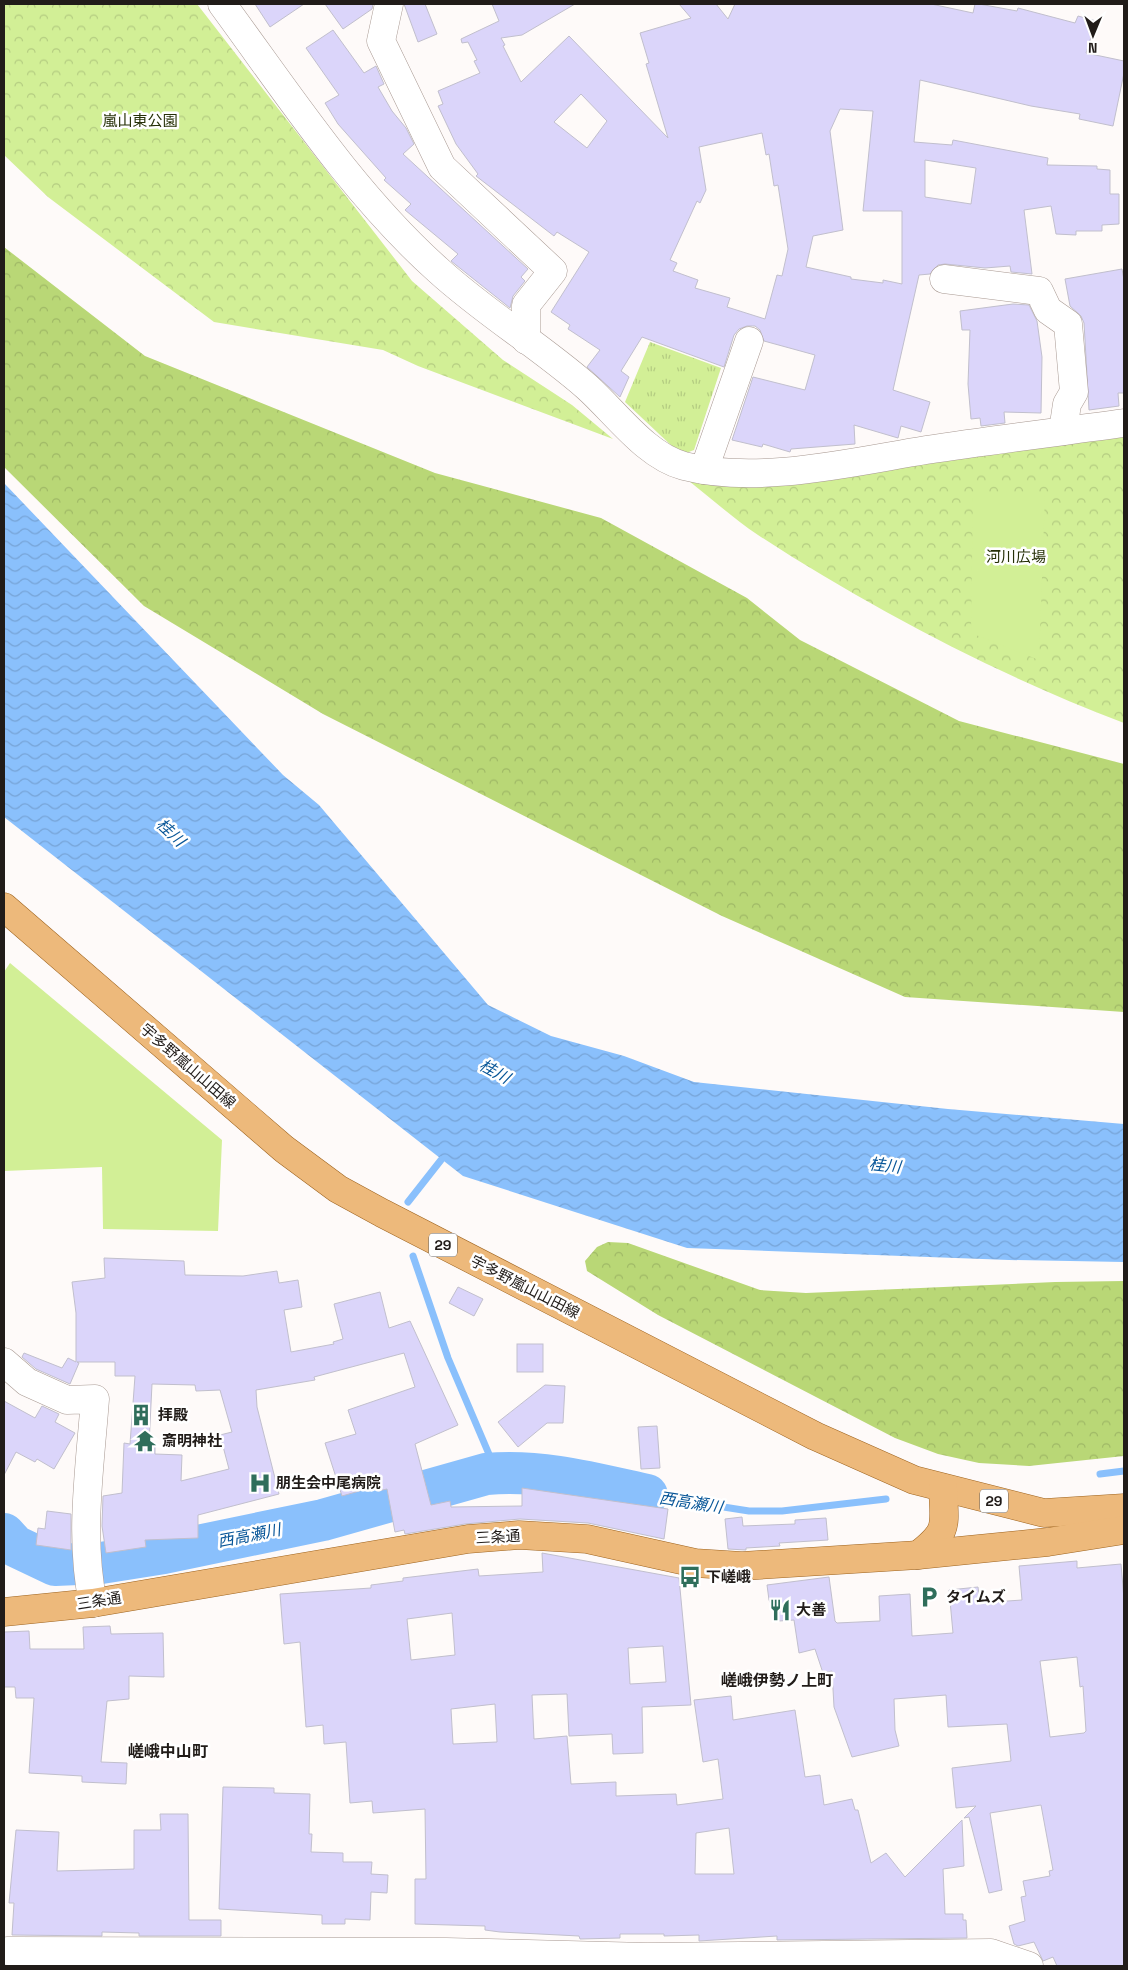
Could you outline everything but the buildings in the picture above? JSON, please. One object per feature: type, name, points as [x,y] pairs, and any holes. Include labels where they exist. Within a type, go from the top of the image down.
[{"type":"main road","name":"宇多野嵐山山田線","points":[[4,907],[284,1149],[338,1189],[815,1436],[914,1480],[1044,1513],[1124,1508]]},
{"type":"main road","points":[[918,1554],[934,1542],[944,1530],[943,1488]]},
{"type":"main road","points":[[918,1554],[979,1540],[1028,1525],[1044,1513]]},
{"type":"main road","points":[[918,1554],[1048,1542],[1124,1530]]},
{"type":"main road","name":"三条通","points":[[4,1612],[89,1579],[468,1538],[519,1535],[587,1539],[695,1564],[742,1566],[918,1554]]},
{"type":"street","points":[[222,4],[341,164],[392,224],[437,270],[586,386],[661,458],[704,470],[744,474],[828,465],[1124,423]]},
{"type":"street","points":[[389,4],[381,41],[442,167],[553,271],[526,305],[526,340]]},
{"type":"street","points":[[944,279],[1039,290],[1048,310],[1068,324],[1074,392],[1067,404],[1063,431]]},
{"type":"street","points":[[704,470],[749,341]]},
{"type":"street","points":[[4,1362],[27,1382],[67,1400],[95,1399],[85,1529],[89,1579]]},
{"type":"street","points":[[6,1953],[446,1952],[647,1962],[991,1953],[1028,1966]]},
{"type":"green space","name":"嵐山東公園","points":[[4,4],[197,4],[412,281],[503,360],[572,405],[613,439],[418,366],[383,350],[214,322],[48,197],[4,155]]},
{"type":"green space","points":[[4,247],[145,356],[435,473],[601,518],[747,598],[800,640],[959,721],[1124,764],[1124,1012],[905,997],[722,916],[323,714],[144,606],[4,467]]},
{"type":"green space","points":[[650,342],[721,368],[694,450],[686,453],[674,448],[625,402]]},
{"type":"green space","name":"河川広場","points":[[1124,433],[1124,723],[1030,684],[983,662],[936,639],[845,589],[758,535],[689,481],[732,483]]},
{"type":"green space","points":[[973,495],[1045,495],[1039,660],[971,633]]},
{"type":"green space","points":[[10,963],[222,1140],[218,1231],[103,1229],[102,1167],[4,1171],[4,972]]},
{"type":"green space","points":[[608,1242],[628,1243],[760,1290],[806,1293],[1055,1282],[1124,1281],[1124,1456],[1029,1466],[979,1463],[938,1454],[895,1438],[658,1315],[587,1271],[585,1261],[597,1247]]},
{"type":"water","name":"桂川","points":[[4,483],[283,775],[319,805],[488,1005],[551,1036],[624,1056],[694,1082],[948,1109],[1124,1124],[1124,1262],[1009,1260],[687,1248],[463,1176],[4,817]]},
{"type":"waterway","name":"西高瀬川","points":[[408,1202],[441,1160]]},
{"type":"waterway","name":"西高瀬川","points":[[413,1256],[448,1358],[497,1473]]},
{"type":"waterway","name":"西高瀬川","points":[[1100,1474],[1124,1471]]},
{"type":"waterway","name":"西高瀬川","points":[[4,1534],[15,1546],[55,1565],[101,1563],[164,1553],[323,1520],[486,1474],[527,1473],[547,1475],[647,1495]]},
{"type":"waterway","name":"西高瀬川","points":[[647,1495],[749,1511],[782,1511],[886,1499]]},
{"type":"place","name":"拝殿","points":[[141,1415]]},
{"type":"place","name":"斎明神社","points":[[145,1441]]},
{"type":"place","name":"朋生会中尾病院","points":[[260,1483]]},
{"type":"place","name":"下嵯峨","points":[[690,1577]]},
{"type":"place","name":"タイムズ","points":[[929,1597]]},
{"type":"place","name":"大善","points":[[780,1610]]},
{"type":"district","name":"嵯峨伊勢ノ上町","points":[[777,1680]]},
{"type":"district","name":"嵯峨中山町","points":[[168,1751]]}]
